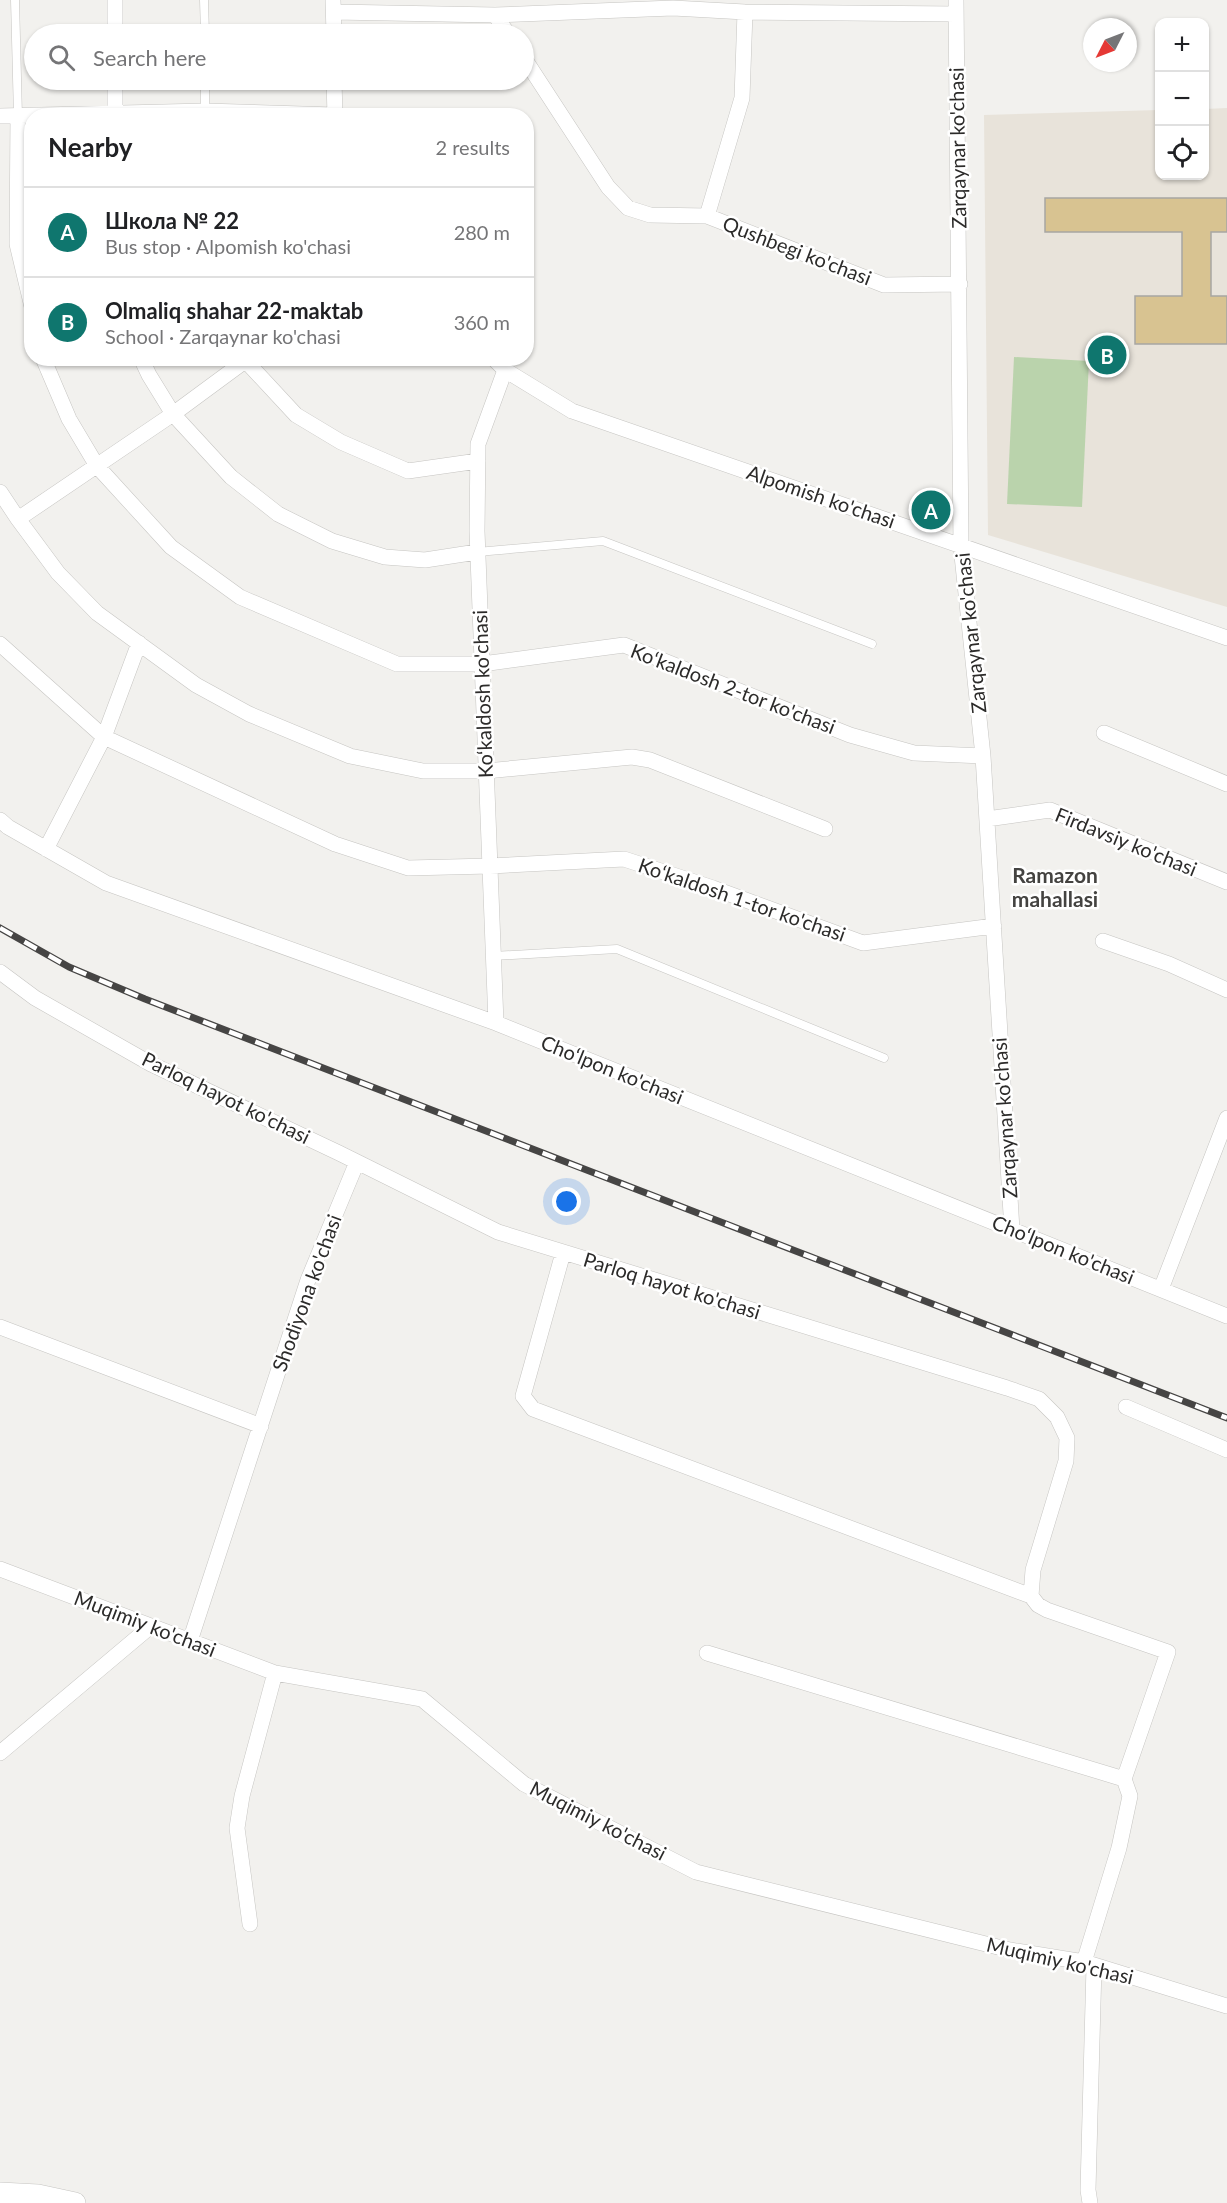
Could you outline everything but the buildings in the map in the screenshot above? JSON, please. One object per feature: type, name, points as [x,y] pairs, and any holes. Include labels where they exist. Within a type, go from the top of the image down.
[{"type":"main road","points":[[0,2193],[38,2195],[75,2203]]},
{"type":"street","points":[[115,0],[115,24]]},
{"type":"street","points":[[334,24],[333,6],[495,15],[673,4],[745,12],[956,7]]},
{"type":"street","name":"Zarqaynar ko'chasi","points":[[956,7],[962,546],[983,756],[1012,1230]]},
{"type":"street","name":"Qushbegi ko'chasi","points":[[707,216],[741,98],[745,12]]},
{"type":"street","points":[[495,15],[501,24]]},
{"type":"street","name":"Qushbegi ko'chasi","points":[[534,73],[608,187],[628,208],[650,215],[707,216],[884,285],[960,284]]},
{"type":"street","points":[[115,90],[115,108]]},
{"type":"street","points":[[334,90],[335,108]]},
{"type":"street","points":[[0,116],[24,116]]},
{"type":"street","points":[[18,116],[17,244],[24,273]]},
{"type":"street","name":"Ko‘kaldosh 2-tor ko'chasi","points":[[46,366],[69,419],[97,466],[171,547],[240,597],[398,664],[482,664],[624,645],[850,735],[914,753],[983,756]]},
{"type":"street","points":[[145,366],[173,414],[231,477],[278,514],[332,541],[385,557],[425,560],[477,552]]},
{"type":"street","points":[[18,519],[173,414],[236,366]]},
{"type":"street","points":[[251,366],[296,415],[341,442],[408,471],[478,461]]},
{"type":"street","name":"Alpomish ko'chasi","points":[[501,366],[572,411],[1227,638]]},
{"type":"street","name":"Ko‘kaldosh ko'chasi","points":[[496,1023],[477,552],[478,444],[505,370]]},
{"type":"street","points":[[0,492],[58,573],[97,613],[196,685],[249,714],[350,756],[423,771],[486,771],[632,758],[650,760],[825,829]]},
{"type":"street","points":[[46,849],[104,737],[139,643]]},
{"type":"street","name":"Ko‘kaldosh 1-tor ko'chasi","points":[[0,644],[104,737],[335,844],[408,868],[624,859],[713,888],[863,943],[994,926]]},
{"type":"street","points":[[1104,733],[1227,784]]},
{"type":"street","name":"Firdavsiy ko'chasi","points":[[987,819],[1050,810],[1227,882]]},
{"type":"street","name":"Cho‘lpon ko'chasi","points":[[0,820],[8,827],[106,883],[496,1023],[1227,1316]]},
{"type":"street","points":[[1103,942],[1169,964],[1227,990]]},
{"type":"street","name":"Parloq hayot ko'chasi","points":[[0,972],[35,998],[151,1064],[498,1232],[1039,1399],[1057,1417],[1067,1438],[1066,1461],[1033,1570],[1031,1596]]},
{"type":"street","points":[[1161,1289],[1227,1118]]},
{"type":"street","name":"Shodiyona ko'chasi","points":[[190,1641],[308,1280],[357,1162]]},
{"type":"street","points":[[564,1253],[523,1396],[533,1409],[1031,1596],[1038,1605],[1047,1610],[1168,1652],[1124,1779],[1130,1796],[1089,1964],[1088,2190],[1090,2203]]},
{"type":"street","points":[[0,1327],[261,1426]]},
{"type":"street","points":[[1126,1407],[1227,1449]]},
{"type":"street","name":"Muqimiy ko'chasi","points":[[0,1569],[274,1674],[422,1699],[524,1784],[696,1872],[1010,1950],[1089,1964],[1227,2006]]},
{"type":"street","points":[[0,1753],[151,1626]]},
{"type":"street","points":[[707,1653],[1124,1779]]},
{"type":"street","points":[[250,1924],[237,1828],[242,1796],[274,1674]]},
{"type":"lane","points":[[15,0],[18,116]]},
{"type":"lane","points":[[204,0],[205,24]]},
{"type":"lane","points":[[198,108],[202,90]]},
{"type":"lane","points":[[477,552],[603,541],[872,644]]},
{"type":"lane","points":[[493,956],[617,949],[884,1058]]},
{"type":"shaded area","points":[[1227,108],[1227,607],[988,535],[984,115],[1155,110],[1155,180],[1209,180],[1209,109]]},
{"type":"green space","points":[[1014,357],[1089,361],[1082,507],[1007,504]]},
{"type":"railway","points":[[0,928],[69,967],[145,999],[1227,1418]]},
{"type":"place","name":"Olmaliq shahar 22-maktab","points":[[1107,355]]},
{"type":"place","name":"Школа № 22","points":[[931,510]]},
{"type":"district","name":"Ramazon mahallasi","points":[[1055,888]]}]
